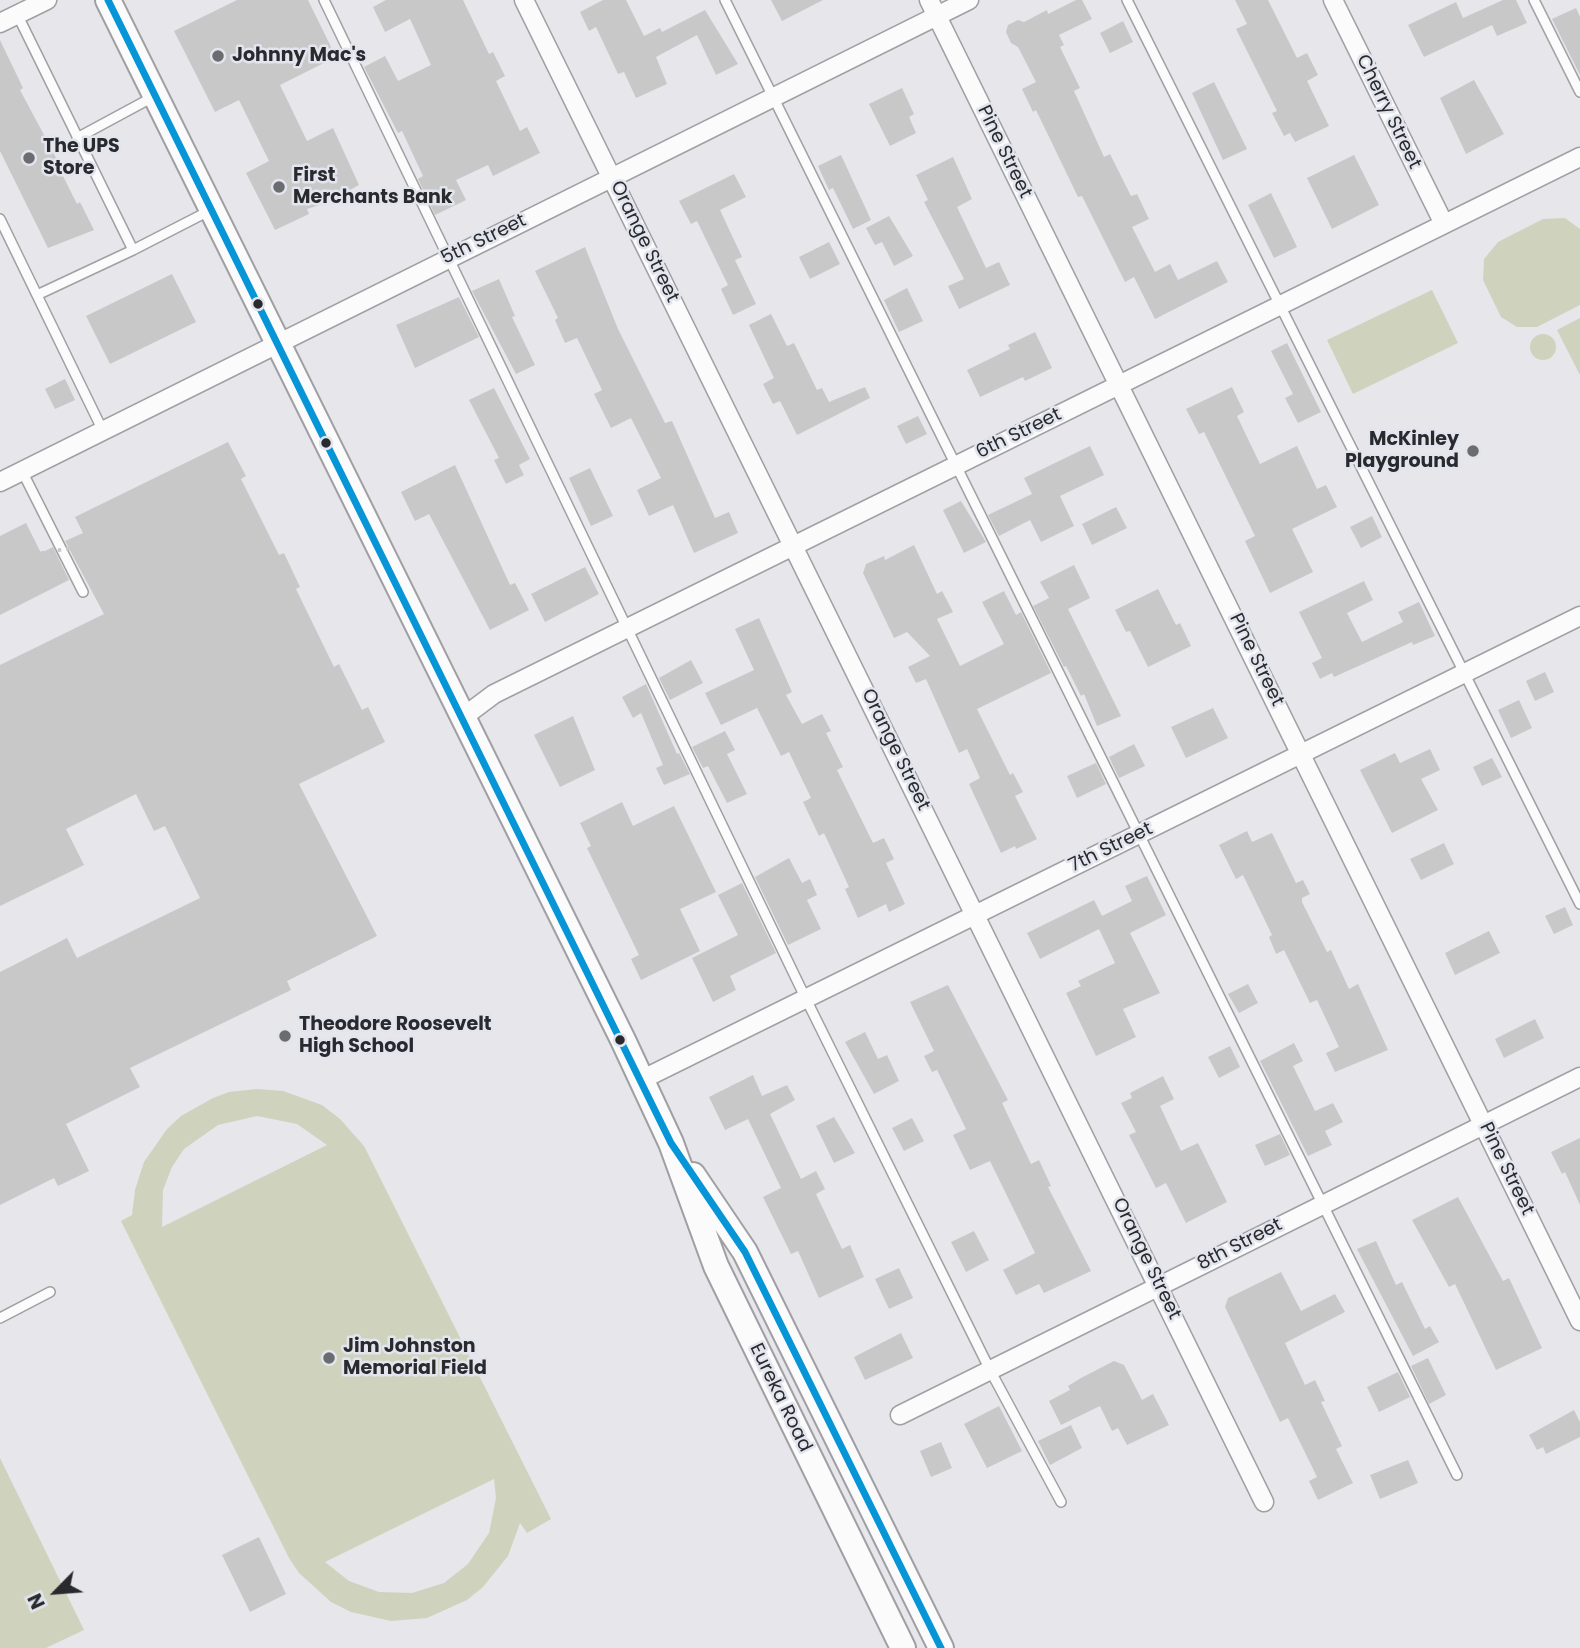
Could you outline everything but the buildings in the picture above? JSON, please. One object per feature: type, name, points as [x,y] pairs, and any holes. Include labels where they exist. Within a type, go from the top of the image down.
[{"type":"main road","name":"Eureka Road","points":[[108,0],[641,1080],[671,1143],[716,1266],[903,1648]]},
{"type":"main road","name":"Eureka Road","points":[[671,1143],[745,1252],[941,1648]]},
{"type":"street","points":[[0,23],[47,0]]},
{"type":"street","name":"Orange Street","points":[[524,0],[1160,1286],[1264,1502]]},
{"type":"street","name":"5th Street","points":[[0,482],[773,97],[932,8],[969,0]]},
{"type":"street","name":"Cherry Street","points":[[1333,0],[1444,224]]},
{"type":"street","name":"Pine Street","points":[[932,8],[1580,1321]]},
{"type":"street","name":"6th Street","points":[[462,718],[494,694],[1580,157]]},
{"type":"street","name":"7th Street","points":[[641,1080],[1580,616]]},
{"type":"street","name":"8th Street","points":[[901,1415],[1580,1077]]},
{"type":"lane","points":[[324,0],[806,999],[990,1370],[1061,1502]]},
{"type":"lane","points":[[725,0],[1457,1475]]},
{"type":"lane","points":[[1127,0],[1282,304],[1580,904]]},
{"type":"lane","points":[[1534,0],[1580,92]]},
{"type":"lane","points":[[17,14],[133,250]]},
{"type":"lane","points":[[77,138],[155,96]]},
{"type":"lane","points":[[37,295],[212,210]]},
{"type":"lane","points":[[0,219],[103,431]]},
{"type":"lane","points":[[22,471],[83,592]]},
{"type":"lane","points":[[0,1318],[50,1292]]},
{"type":"path","points":[[41,554],[72,548]]},
{"type":"green space","points":[[1565,218],[1580,229],[1580,305],[1537,327],[1517,327],[1501,317],[1483,280],[1484,259],[1498,242],[1543,219]]},
{"type":"green space","points":[[1432,290],[1458,343],[1353,394],[1327,340]]},
{"type":"green space","points":[[1580,318],[1580,375],[1557,330]]},
{"type":"green space","points":[[1543,334],[1552,338],[1556,347],[1552,356],[1543,360],[1534,356],[1530,347],[1534,338]]},
{"type":"green space","name":"Jim Johnston Memorial Field","points":[[257,1089],[283,1091],[322,1105],[340,1119],[364,1146],[551,1519],[527,1533],[520,1523],[508,1556],[483,1587],[467,1600],[427,1618],[391,1621],[351,1612],[331,1602],[299,1573],[289,1558],[121,1221],[132,1215],[135,1190],[144,1162],[167,1129],[181,1116],[229,1092]],"holes":[[[257,1116],[297,1124],[327,1145],[162,1227],[163,1190],[172,1167],[184,1149],[218,1125]],[[494,1479],[496,1498],[489,1533],[468,1564],[444,1583],[412,1593],[379,1592],[349,1581],[325,1562]]]},
{"type":"green space","points":[[0,1458],[84,1630],[46,1648],[0,1648]]},
{"type":"transit line","points":[[108,0],[671,1143],[745,1252],[941,1648]]},
{"type":"place","name":"Johnny Mac's","points":[[218,56]]},
{"type":"place","name":"The UPS Store","points":[[29,158]]},
{"type":"place","name":"First Merchants Bank","points":[[279,187]]},
{"type":"place","name":"McKinley Playground","points":[[1473,451]]},
{"type":"place","name":"Theodore Roosevelt High School","points":[[285,1036]]},
{"type":"place","name":"Jim Johnston Memorial Field","points":[[329,1358]]}]
